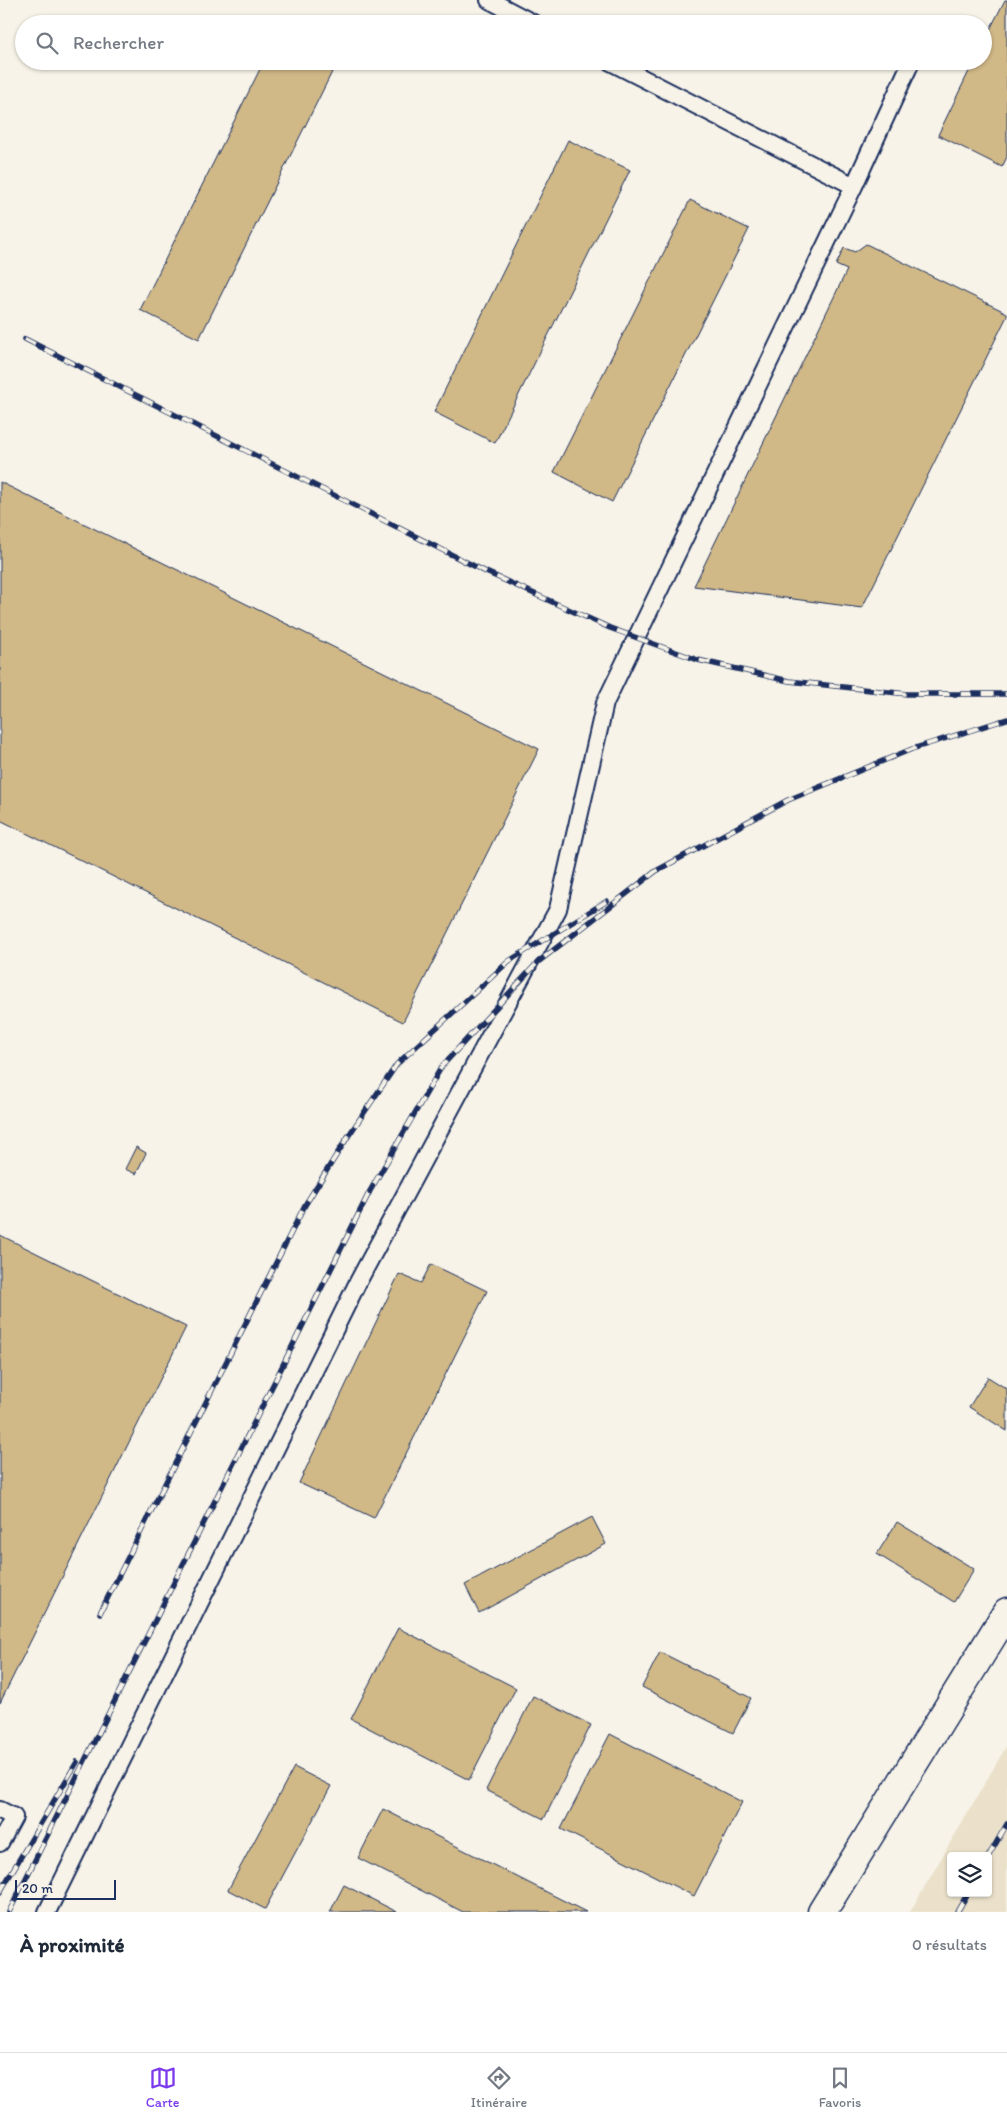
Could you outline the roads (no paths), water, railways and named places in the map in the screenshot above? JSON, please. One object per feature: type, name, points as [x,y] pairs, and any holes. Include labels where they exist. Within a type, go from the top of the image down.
[{"type":"street","points":[[822,1912],[1007,1612]]},
{"type":"lane","points":[[489,0],[518,15]]},
{"type":"lane","points":[[627,70],[854,186]]},
{"type":"lane","points":[[47,1912],[358,1282],[558,909],[605,703],[854,186],[907,70]]},
{"type":"lane","points":[[0,1810],[14,1817],[0,1844]]},
{"type":"railway","points":[[25,339],[486,572],[610,628],[698,660],[789,681],[907,694],[1007,694]]},
{"type":"railway","points":[[9,1912],[370,1191],[442,1066],[538,962],[656,871],[788,800],[912,749],[1007,719]]},
{"type":"railway","points":[[100,1613],[305,1205],[397,1064],[509,961],[607,901]]},
{"type":"railway","points":[[0,1892],[77,1762]]},
{"type":"railway","points":[[991,1852],[1007,1824]]},
{"type":"railway","points":[[957,1912],[966,1897]]}]
